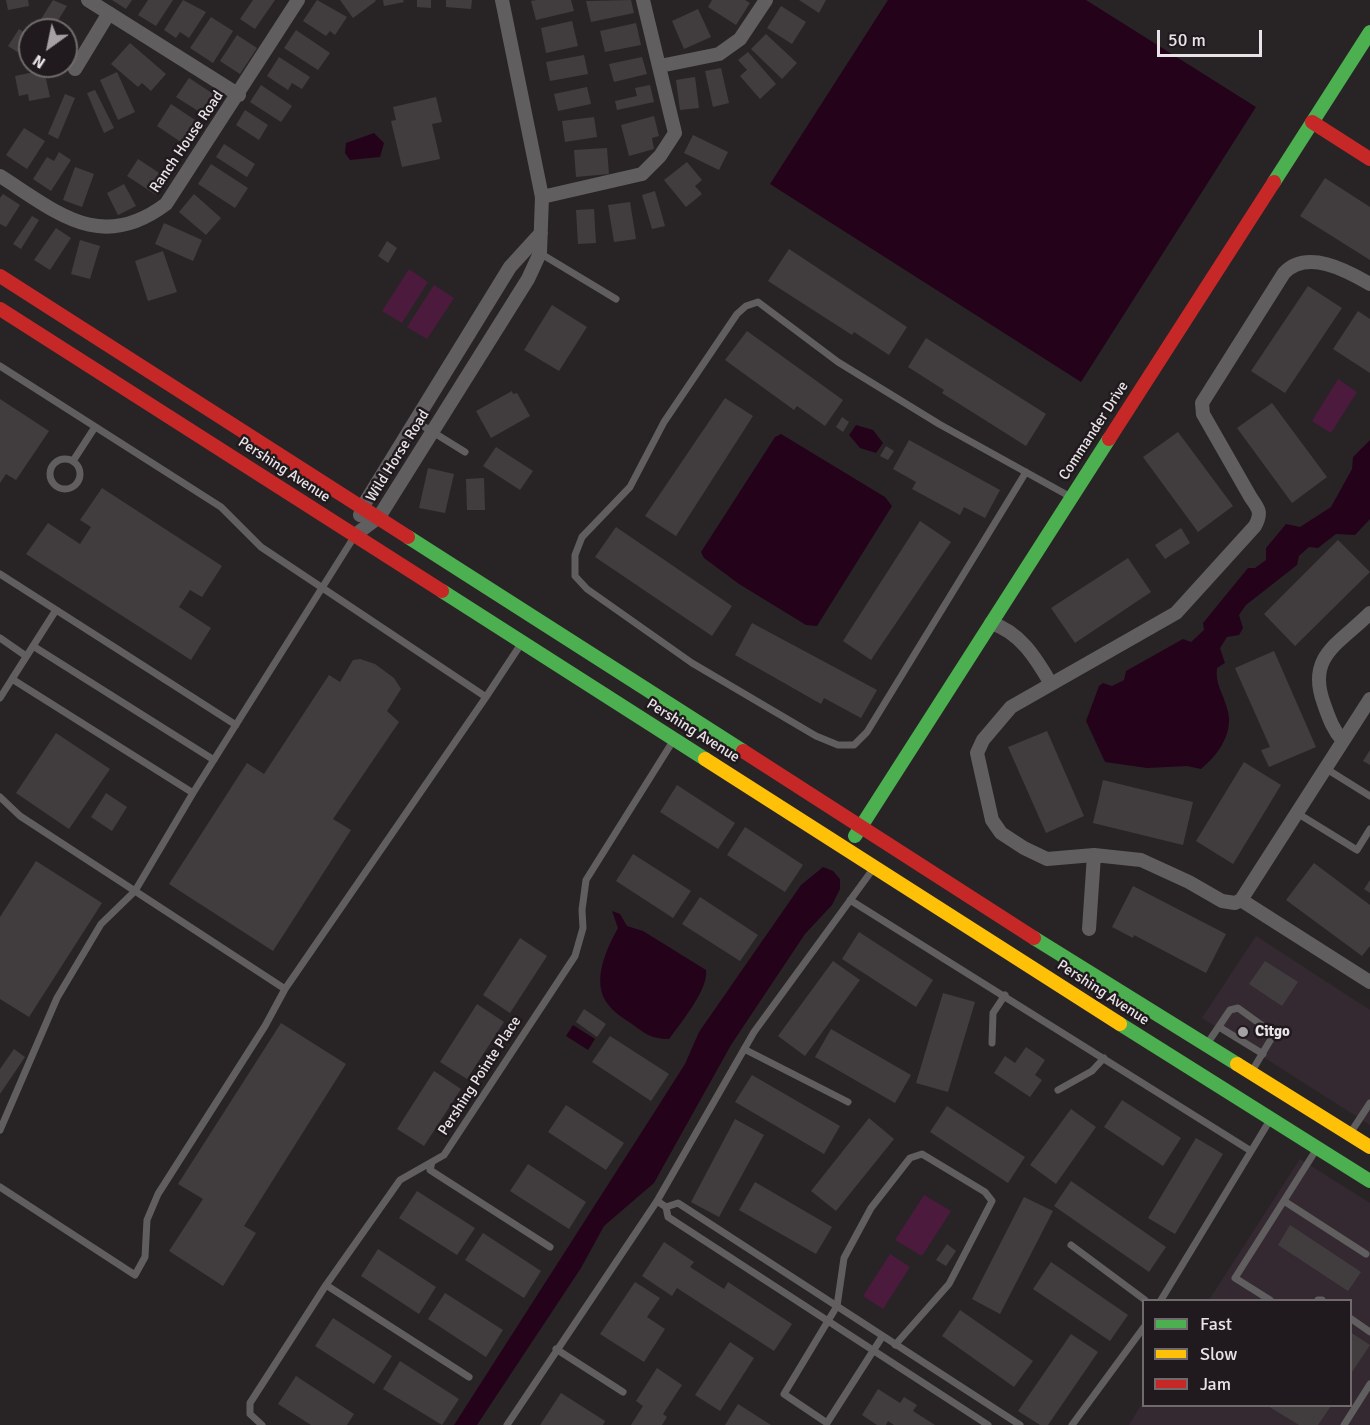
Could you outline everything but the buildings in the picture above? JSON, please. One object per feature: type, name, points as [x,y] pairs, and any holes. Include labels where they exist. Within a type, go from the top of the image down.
[{"type":"street","name":"Ranch House Road","points":[[88,0],[239,94]]},
{"type":"street","name":"Ranch House Road","points":[[0,176],[81,224],[104,229],[129,226],[166,204],[298,0]]},
{"type":"street","name":"Wild Horse Road","points":[[355,535],[379,517],[528,279],[534,250],[541,232],[542,197],[502,0]]},
{"type":"street","points":[[542,197],[642,174],[660,156],[675,132],[643,0]]},
{"type":"street","points":[[660,66],[719,54],[740,39],[766,0]]},
{"type":"street","points":[[78,64],[108,13]]},
{"type":"street","name":"Commander Drive","points":[[847,849],[1370,32]]},
{"type":"street","points":[[1312,122],[1370,159]]},
{"type":"street","name":"Wild Horse Road","points":[[355,535],[363,506],[510,267],[534,250]]},
{"type":"street","points":[[1370,284],[1354,275],[1305,261],[1290,266],[1284,273],[1202,403],[1203,414],[1251,498],[1260,509],[1260,517],[1255,526],[1176,613],[1011,707],[982,740],[978,753],[983,787],[992,820],[1001,833],[1024,848],[1047,858],[1094,855],[1141,860],[1189,882],[1222,901],[1235,903],[1241,900],[1370,699]]},
{"type":"street","name":"Pershing Avenue","points":[[0,276],[1206,1046],[1370,1147]]},
{"type":"street","name":"Pershing Avenue","points":[[0,309],[1370,1181]]},
{"type":"street","points":[[1343,741],[1331,725],[1317,686],[1317,672],[1326,655],[1370,613]]},
{"type":"street","points":[[991,623],[1003,626],[1022,642],[1037,659],[1051,684]]},
{"type":"street","points":[[875,867],[891,844]]},
{"type":"street","points":[[1089,929],[1094,855]]},
{"type":"street","points":[[1241,900],[1370,982]]},
{"type":"lane","points":[[534,250],[616,298]]},
{"type":"lane","points":[[1026,472],[867,732],[854,745],[838,745],[816,736],[692,663],[587,589],[575,576],[575,555],[582,537],[630,487],[664,422],[737,314],[746,306],[758,302],[838,362],[939,424],[1014,464],[1071,497]]},
{"type":"lane","points":[[0,366],[221,507],[261,548],[486,697]]},
{"type":"lane","points":[[415,421],[465,452]]},
{"type":"lane","points":[[73,461],[95,427]]},
{"type":"lane","points":[[59,460],[73,461],[80,469],[80,479],[69,489],[58,488],[52,481],[52,467],[59,460]]},
{"type":"lane","points":[[0,1130],[57,998],[101,924],[135,891],[193,793],[355,535]]},
{"type":"lane","points":[[0,574],[236,725]]},
{"type":"lane","points":[[0,698],[56,610]]},
{"type":"lane","points":[[0,638],[27,656]]},
{"type":"lane","points":[[0,1187],[135,1275],[145,1257],[147,1220],[158,1194],[265,1026],[285,989],[523,642]]},
{"type":"lane","points":[[33,646],[214,760]]},
{"type":"lane","points":[[12,679],[193,793]]},
{"type":"lane","name":"Pershing Pointe Place","points":[[262,1425],[250,1414],[250,1403],[326,1285],[400,1180],[444,1155],[575,956],[583,927],[582,910],[586,880],[674,739]]},
{"type":"lane","points":[[1325,768],[1370,796]]},
{"type":"lane","points":[[0,797],[20,816],[285,989]]},
{"type":"lane","points":[[1297,813],[1357,850],[1370,829]]},
{"type":"lane","points":[[507,1425],[657,1201],[744,1049],[875,867]]},
{"type":"lane","points":[[850,900],[1251,1151]]},
{"type":"lane","points":[[992,1043],[993,1013],[1005,995]]},
{"type":"lane","points":[[1206,1046],[1230,1010],[1238,1008],[1273,1032],[1274,1037],[1251,1074]]},
{"type":"lane","points":[[1219,1027],[1263,1054]]},
{"type":"lane","points":[[744,1049],[848,1102]]},
{"type":"lane","points":[[1058,1090],[1092,1071],[1104,1058]]},
{"type":"lane","points":[[1350,1134],[1370,1103]]},
{"type":"lane","points":[[1162,1299],[1270,1119]]},
{"type":"lane","points":[[1268,1299],[1235,1278],[1317,1148]]},
{"type":"lane","points":[[882,1337],[827,1423],[784,1394],[837,1306],[844,1258],[871,1208],[910,1158],[922,1154],[985,1192],[992,1201],[976,1238],[949,1284],[895,1345]]},
{"type":"lane","points":[[432,1162],[430,1170],[550,1247]]},
{"type":"lane","points":[[657,1201],[666,1208],[668,1217],[988,1425]]},
{"type":"lane","points":[[1284,1201],[1366,1254]]},
{"type":"lane","points":[[666,1208],[678,1203],[1020,1425]]},
{"type":"lane","points":[[1071,1245],[1144,1299]]},
{"type":"lane","points":[[326,1285],[469,1377]]},
{"type":"lane","points":[[1352,1319],[1370,1332]]},
{"type":"lane","points":[[1072,1425],[1142,1328]]},
{"type":"lane","points":[[556,1349],[623,1392]]},
{"type":"lane","points":[[1344,1425],[1370,1384]]},
{"type":"shaded area","points":[[888,0],[1086,0],[1256,107],[1081,382],[770,184]]},
{"type":"shaded area","points":[[374,133],[384,143],[380,157],[350,160],[345,153],[346,143]]},
{"type":"shaded area","points":[[409,269],[428,282],[402,323],[382,311]]},
{"type":"shaded area","points":[[434,285],[454,298],[427,339],[407,327]]},
{"type":"shaded area","points":[[1338,379],[1357,392],[1331,433],[1312,421]]},
{"type":"shaded area","points":[[856,425],[873,430],[883,443],[876,453],[860,448],[849,435]]},
{"type":"shaded area","points":[[781,434],[885,497],[892,506],[817,626],[806,625],[739,584],[704,558],[701,552],[775,437]]},
{"type":"shaded area","points":[[1370,440],[1370,519],[1355,535],[1336,534],[1318,548],[1309,547],[1299,556],[1297,565],[1246,605],[1239,615],[1243,628],[1239,635],[1227,637],[1220,648],[1225,663],[1217,668],[1217,679],[1227,708],[1229,726],[1219,750],[1201,769],[1187,766],[1147,768],[1105,762],[1086,721],[1099,686],[1103,683],[1112,686],[1124,680],[1126,671],[1183,639],[1191,642],[1204,630],[1203,623],[1248,568],[1255,568],[1266,560],[1266,548],[1286,524],[1300,527],[1331,507],[1352,469],[1353,457]]},
{"type":"shaded area","points":[[823,867],[833,871],[840,879],[840,889],[832,905],[805,934],[731,1045],[654,1183],[604,1226],[581,1268],[477,1425],[454,1425],[685,1064],[699,1032],[801,885]]},
{"type":"shaded area","points":[[612,911],[620,914],[627,926],[643,931],[706,970],[706,978],[699,996],[669,1039],[653,1037],[641,1031],[618,1015],[602,994],[600,985],[602,965],[618,928]]},
{"type":"shaded area","points":[[1256,936],[1370,1010],[1370,1125],[1202,1018]]},
{"type":"shaded area","points":[[573,1025],[595,1039],[588,1050],[566,1036]]},
{"type":"shaded area","points":[[1300,1159],[1370,1203],[1370,1425],[1129,1425],[1142,1404],[1142,1407],[1352,1407],[1352,1299],[1210,1299]]},
{"type":"shaded area","points":[[924,1195],[951,1211],[922,1256],[895,1240]]},
{"type":"shaded area","points":[[890,1254],[910,1267],[883,1309],[863,1296]]},
{"type":"traffic: fast","points":[[1274,182],[1370,32]]},
{"type":"traffic: fast","points":[[855,836],[1109,439]]},
{"type":"traffic: fast","points":[[408,537],[743,751]]},
{"type":"traffic: fast","points":[[442,591],[705,759]]},
{"type":"traffic: fast","points":[[1034,938],[1237,1064]]},
{"type":"traffic: fast","points":[[1120,1024],[1370,1181]]},
{"type":"traffic: slow","points":[[705,759],[1120,1024]]},
{"type":"traffic: slow","points":[[1237,1064],[1370,1147]]},
{"type":"traffic: jam","points":[[1312,122],[1370,159]]},
{"type":"traffic: jam","points":[[1109,439],[1274,182]]},
{"type":"traffic: jam","points":[[0,276],[408,537]]},
{"type":"traffic: jam","points":[[0,309],[442,591]]},
{"type":"traffic: jam","points":[[743,751],[1034,938]]},
{"type":"place","name":"Citgo","points":[[1243,1032]]}]
